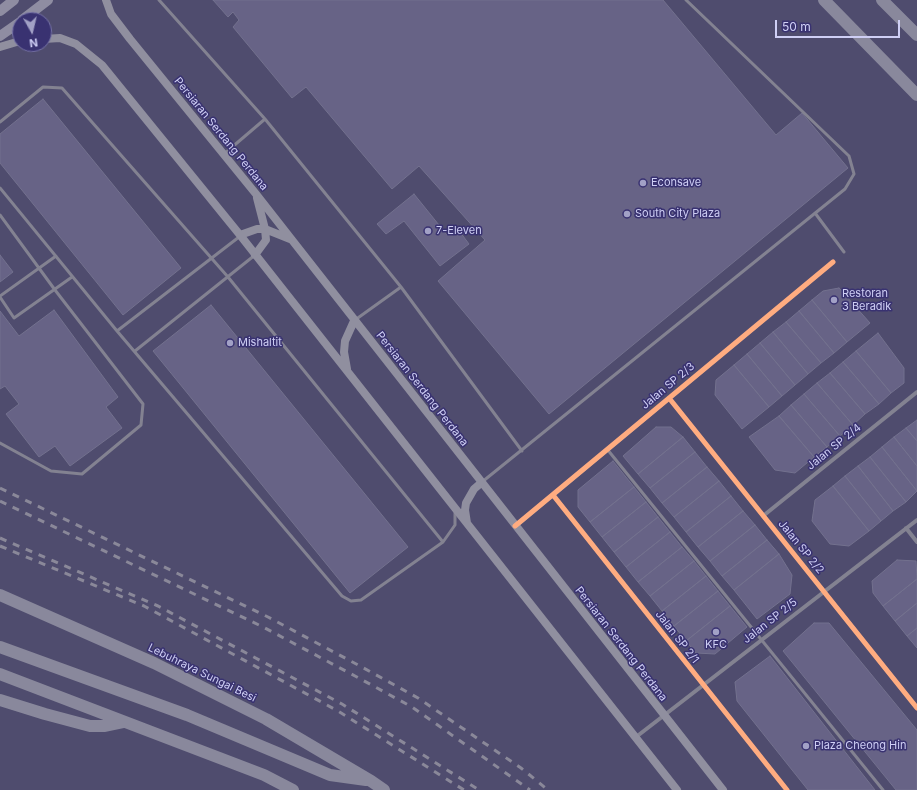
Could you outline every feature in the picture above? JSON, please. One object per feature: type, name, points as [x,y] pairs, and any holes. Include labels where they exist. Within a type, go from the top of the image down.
[{"type":"highway","points":[[824,0],[917,95]]},
{"type":"highway","points":[[882,0],[917,35]]},
{"type":"highway","name":"Lebuhraya Sungai Besi","points":[[0,594],[161,666],[266,719],[371,780],[384,790]]},
{"type":"highway","points":[[0,648],[187,715],[330,775],[371,780]]},
{"type":"highway","points":[[0,674],[264,775],[293,790]]},
{"type":"highway","points":[[0,700],[90,726],[105,726],[124,722]]},
{"type":"main road","points":[[0,11],[14,0]]},
{"type":"main road","points":[[33,12],[48,0]]},
{"type":"main road","name":"Persiaran Serdang Perdana","points":[[106,0],[111,14],[130,39],[256,194],[723,790]]},
{"type":"main road","points":[[0,36],[12,27]]},
{"type":"main road","points":[[52,38],[60,38],[76,44],[90,53],[102,65],[240,235],[677,790]]},
{"type":"main road","points":[[0,47],[12,43]]},
{"type":"main road","points":[[255,255],[266,240],[265,229],[256,194]]},
{"type":"main road","points":[[240,235],[257,229],[265,229],[290,239]]},
{"type":"main road","points":[[348,374],[344,358],[345,341],[354,321]]},
{"type":"main road","points":[[468,525],[465,510],[466,503],[474,489],[481,483]]},
{"type":"street","name":"Jalan SP 2/3","points":[[515,526],[833,262]]},
{"type":"street","name":"Jalan SP 2/4","points":[[763,516],[917,392]]},
{"type":"street","name":"Jalan SP 2/2","points":[[669,398],[917,708]]},
{"type":"street","name":"Jalan SP 2/1","points":[[553,495],[786,790]]},
{"type":"street","name":"Jalan SP 2/5","points":[[635,738],[917,520]]},
{"type":"street","points":[[906,528],[917,542]]},
{"type":"lane","points":[[160,0],[265,119],[401,287],[522,451]]},
{"type":"lane","points":[[481,483],[845,189],[854,174],[849,156],[686,0]]},
{"type":"lane","points":[[0,122],[43,87],[62,88],[228,277],[444,542]]},
{"type":"lane","points":[[224,154],[265,119]]},
{"type":"lane","points":[[0,188],[117,331],[342,596],[351,601],[361,600],[444,542],[455,525],[456,516],[450,502]]},
{"type":"lane","points":[[815,213],[844,252]]},
{"type":"lane","points":[[0,215],[55,290],[143,404],[141,425],[82,474],[50,471],[0,443]]},
{"type":"lane","points":[[117,331],[240,235]]},
{"type":"lane","points":[[135,351],[255,255]]},
{"type":"lane","points":[[56,256],[0,297],[14,318],[72,277]]},
{"type":"lane","points":[[354,321],[401,287]]},
{"type":"lane","points":[[608,449],[882,790]]},
{"type":"building","name":"South City Plaza","points":[[213,0],[663,0],[776,135],[802,113],[848,168],[549,414],[438,281],[485,240],[419,166],[392,189],[306,87],[292,98],[233,27],[239,20],[233,12],[228,17]]},
{"type":"building","points":[[43,99],[181,268],[123,315],[0,163],[0,134]]},
{"type":"building","name":"7-Eleven","points":[[414,194],[447,235],[457,228],[469,244],[440,266],[404,221],[386,234],[377,224]]},
{"type":"building","points":[[0,255],[13,272],[0,282]]},
{"type":"building","points":[[839,288],[870,323],[847,342],[812,300],[823,291]]},
{"type":"building","points":[[812,300],[847,342],[834,353],[799,311]]},
{"type":"building","points":[[211,305],[408,547],[350,593],[153,351]]},
{"type":"building","points":[[54,310],[118,397],[106,407],[122,428],[70,466],[55,446],[39,457],[6,414],[19,404],[5,386],[0,389],[0,311],[19,336]]},
{"type":"building","points":[[799,311],[834,353],[821,363],[786,322]]},
{"type":"building","points":[[786,322],[821,363],[808,374],[773,332]]},
{"type":"building","points":[[773,332],[808,374],[795,385],[760,343]]},
{"type":"building","points":[[878,333],[904,368],[904,383],[891,393],[856,351]]},
{"type":"building","points":[[760,343],[795,385],[782,396],[747,354]]},
{"type":"building","points":[[856,351],[891,393],[879,404],[843,362]]},
{"type":"building","points":[[747,354],[782,396],[769,407],[734,365]]},
{"type":"building","points":[[843,362],[879,404],[865,414],[830,373]]},
{"type":"building","points":[[734,365],[769,407],[742,429],[715,395],[716,380]]},
{"type":"building","points":[[830,373],[865,414],[853,425],[817,383]]},
{"type":"building","points":[[817,383],[853,425],[840,436],[804,394]]},
{"type":"building","points":[[804,394],[840,436],[827,447],[791,405]]},
{"type":"building","points":[[791,405],[827,447],[814,457],[779,416]]},
{"type":"building","points":[[779,416],[814,457],[795,473],[775,470],[749,437]]},
{"type":"building","points":[[917,420],[917,441],[906,428]]},
{"type":"building","points":[[656,427],[671,427],[683,437],[638,474],[623,456]]},
{"type":"building","points":[[906,428],[917,441],[917,466],[894,437]]},
{"type":"building","points":[[683,437],[695,452],[650,488],[638,474]]},
{"type":"building","points":[[894,437],[917,466],[917,491],[882,447]]},
{"type":"building","points":[[882,447],[917,491],[906,502],[870,457]]},
{"type":"building","points":[[695,452],[707,467],[662,503],[650,488]]},
{"type":"building","points":[[870,457],[906,502],[893,511],[858,466]]},
{"type":"building","points":[[613,461],[634,487],[590,522],[578,507],[578,490]]},
{"type":"building","points":[[858,466],[893,511],[881,521],[845,476]]},
{"type":"building","points":[[707,467],[719,481],[674,517],[662,503]]},
{"type":"building","points":[[845,476],[881,521],[869,531],[833,486]]},
{"type":"building","points":[[719,481],[731,496],[686,532],[674,517]]},
{"type":"building","points":[[833,486],[869,531],[849,546],[830,544],[812,521],[815,500]]},
{"type":"building","points":[[634,487],[646,502],[602,537],[590,522]]},
{"type":"building","points":[[731,496],[743,511],[698,547],[686,532]]},
{"type":"building","points":[[646,502],[658,517],[614,552],[602,537]]},
{"type":"building","points":[[743,511],[755,525],[710,561],[698,547]]},
{"type":"building","points":[[658,517],[670,532],[626,567],[614,552]]},
{"type":"building","points":[[755,525],[767,540],[722,576],[710,561]]},
{"type":"building","points":[[670,532],[682,547],[638,582],[626,567]]},
{"type":"building","points":[[767,540],[779,554],[734,590],[722,576]]},
{"type":"building","points":[[682,547],[694,561],[650,596],[638,582]]},
{"type":"building","points":[[779,554],[792,575],[790,594],[757,619],[734,590]]},
{"type":"building","points":[[897,560],[916,561],[917,579],[883,606],[873,593],[872,581]]},
{"type":"building","points":[[694,561],[706,576],[662,611],[650,596]]},
{"type":"building","points":[[706,576],[718,591],[674,626],[662,611]]},
{"type":"building","points":[[917,579],[917,603],[895,621],[883,606]]},
{"type":"building","points":[[718,591],[730,606],[686,641],[674,626]]},
{"type":"building","points":[[917,603],[917,628],[907,636],[895,621]]},
{"type":"building","points":[[730,606],[747,627],[715,654],[696,653],[686,641]]},
{"type":"building","points":[[814,623],[829,623],[917,730],[917,790],[896,790],[783,651]]},
{"type":"building","points":[[917,628],[917,648],[907,636]]},
{"type":"building","name":"Plaza Cheong Hin","points":[[770,656],[875,790],[808,790],[737,701],[735,682]]},
{"type":"railway","points":[[0,488],[268,617],[360,666],[418,698],[521,768],[548,790]]},
{"type":"railway","points":[[0,501],[263,627],[412,707],[530,790]]},
{"type":"railway","points":[[0,538],[158,606],[342,704],[479,790]]},
{"type":"railway","points":[[0,546],[144,606],[338,711],[464,790]]},
{"type":"cycle path","points":[[515,526],[833,262]]},
{"type":"cycle path","points":[[669,398],[917,708]]},
{"type":"cycle path","points":[[553,495],[787,790]]},
{"type":"place","name":"Econsave","points":[[643,183]]},
{"type":"place","name":"South City Plaza","points":[[627,214]]},
{"type":"place","name":"7-Eleven","points":[[428,231]]},
{"type":"place","name":"Restoran 3 Beradik","points":[[834,300]]},
{"type":"place","name":"Mishaltit","points":[[230,343]]},
{"type":"place","name":"KFC","points":[[716,632]]},
{"type":"place","name":"Plaza Cheong Hin","points":[[806,746]]}]
